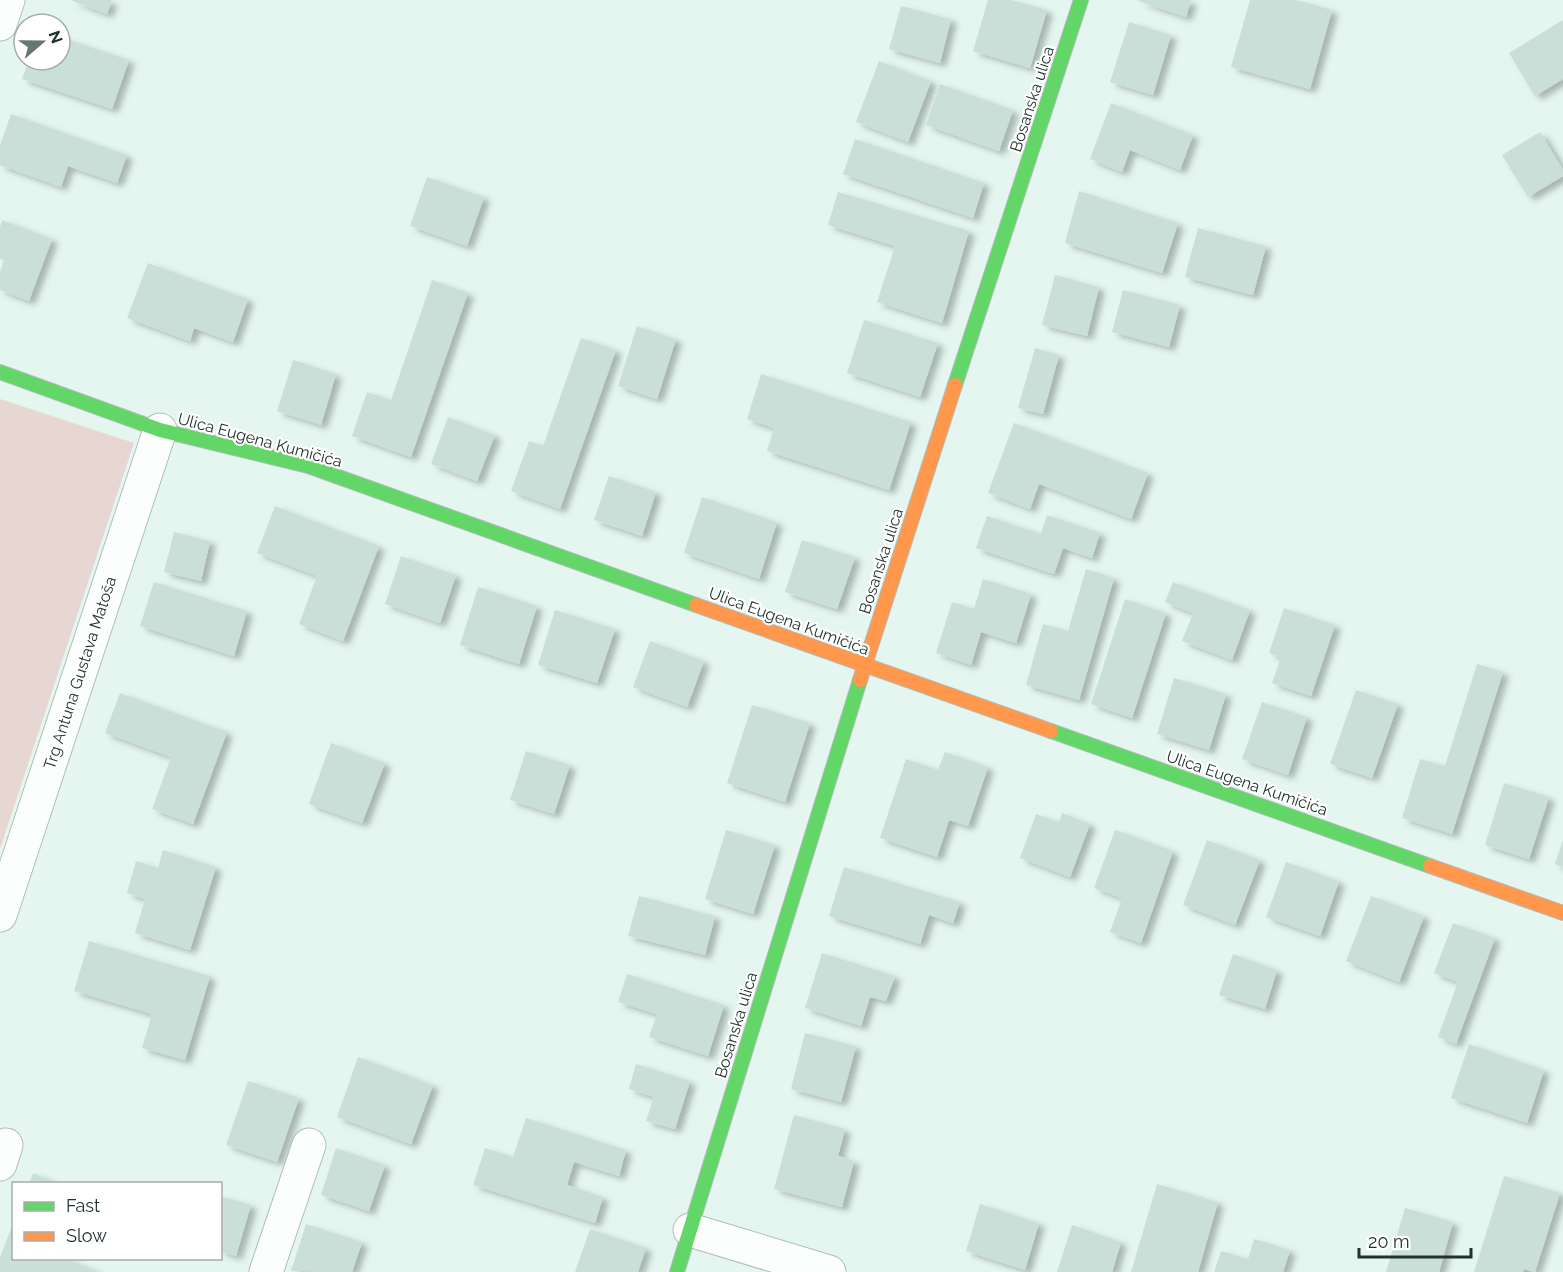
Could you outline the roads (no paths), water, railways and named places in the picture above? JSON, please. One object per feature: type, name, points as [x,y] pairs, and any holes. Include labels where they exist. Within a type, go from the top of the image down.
[{"type":"street","points":[[0,24],[8,0]]},
{"type":"street","name":"Bosanska ulica","points":[[677,1272],[864,666],[1081,0]]},
{"type":"street","name":"Ulica Eugena Kumičića","points":[[0,372],[160,430],[308,466],[864,666],[1563,913]]},
{"type":"street","name":"Trg Antuna Gustava Matoša","points":[[0,915],[160,430]]},
{"type":"street","points":[[266,1272],[309,1145]]},
{"type":"street","points":[[690,1230],[829,1272]]}]
